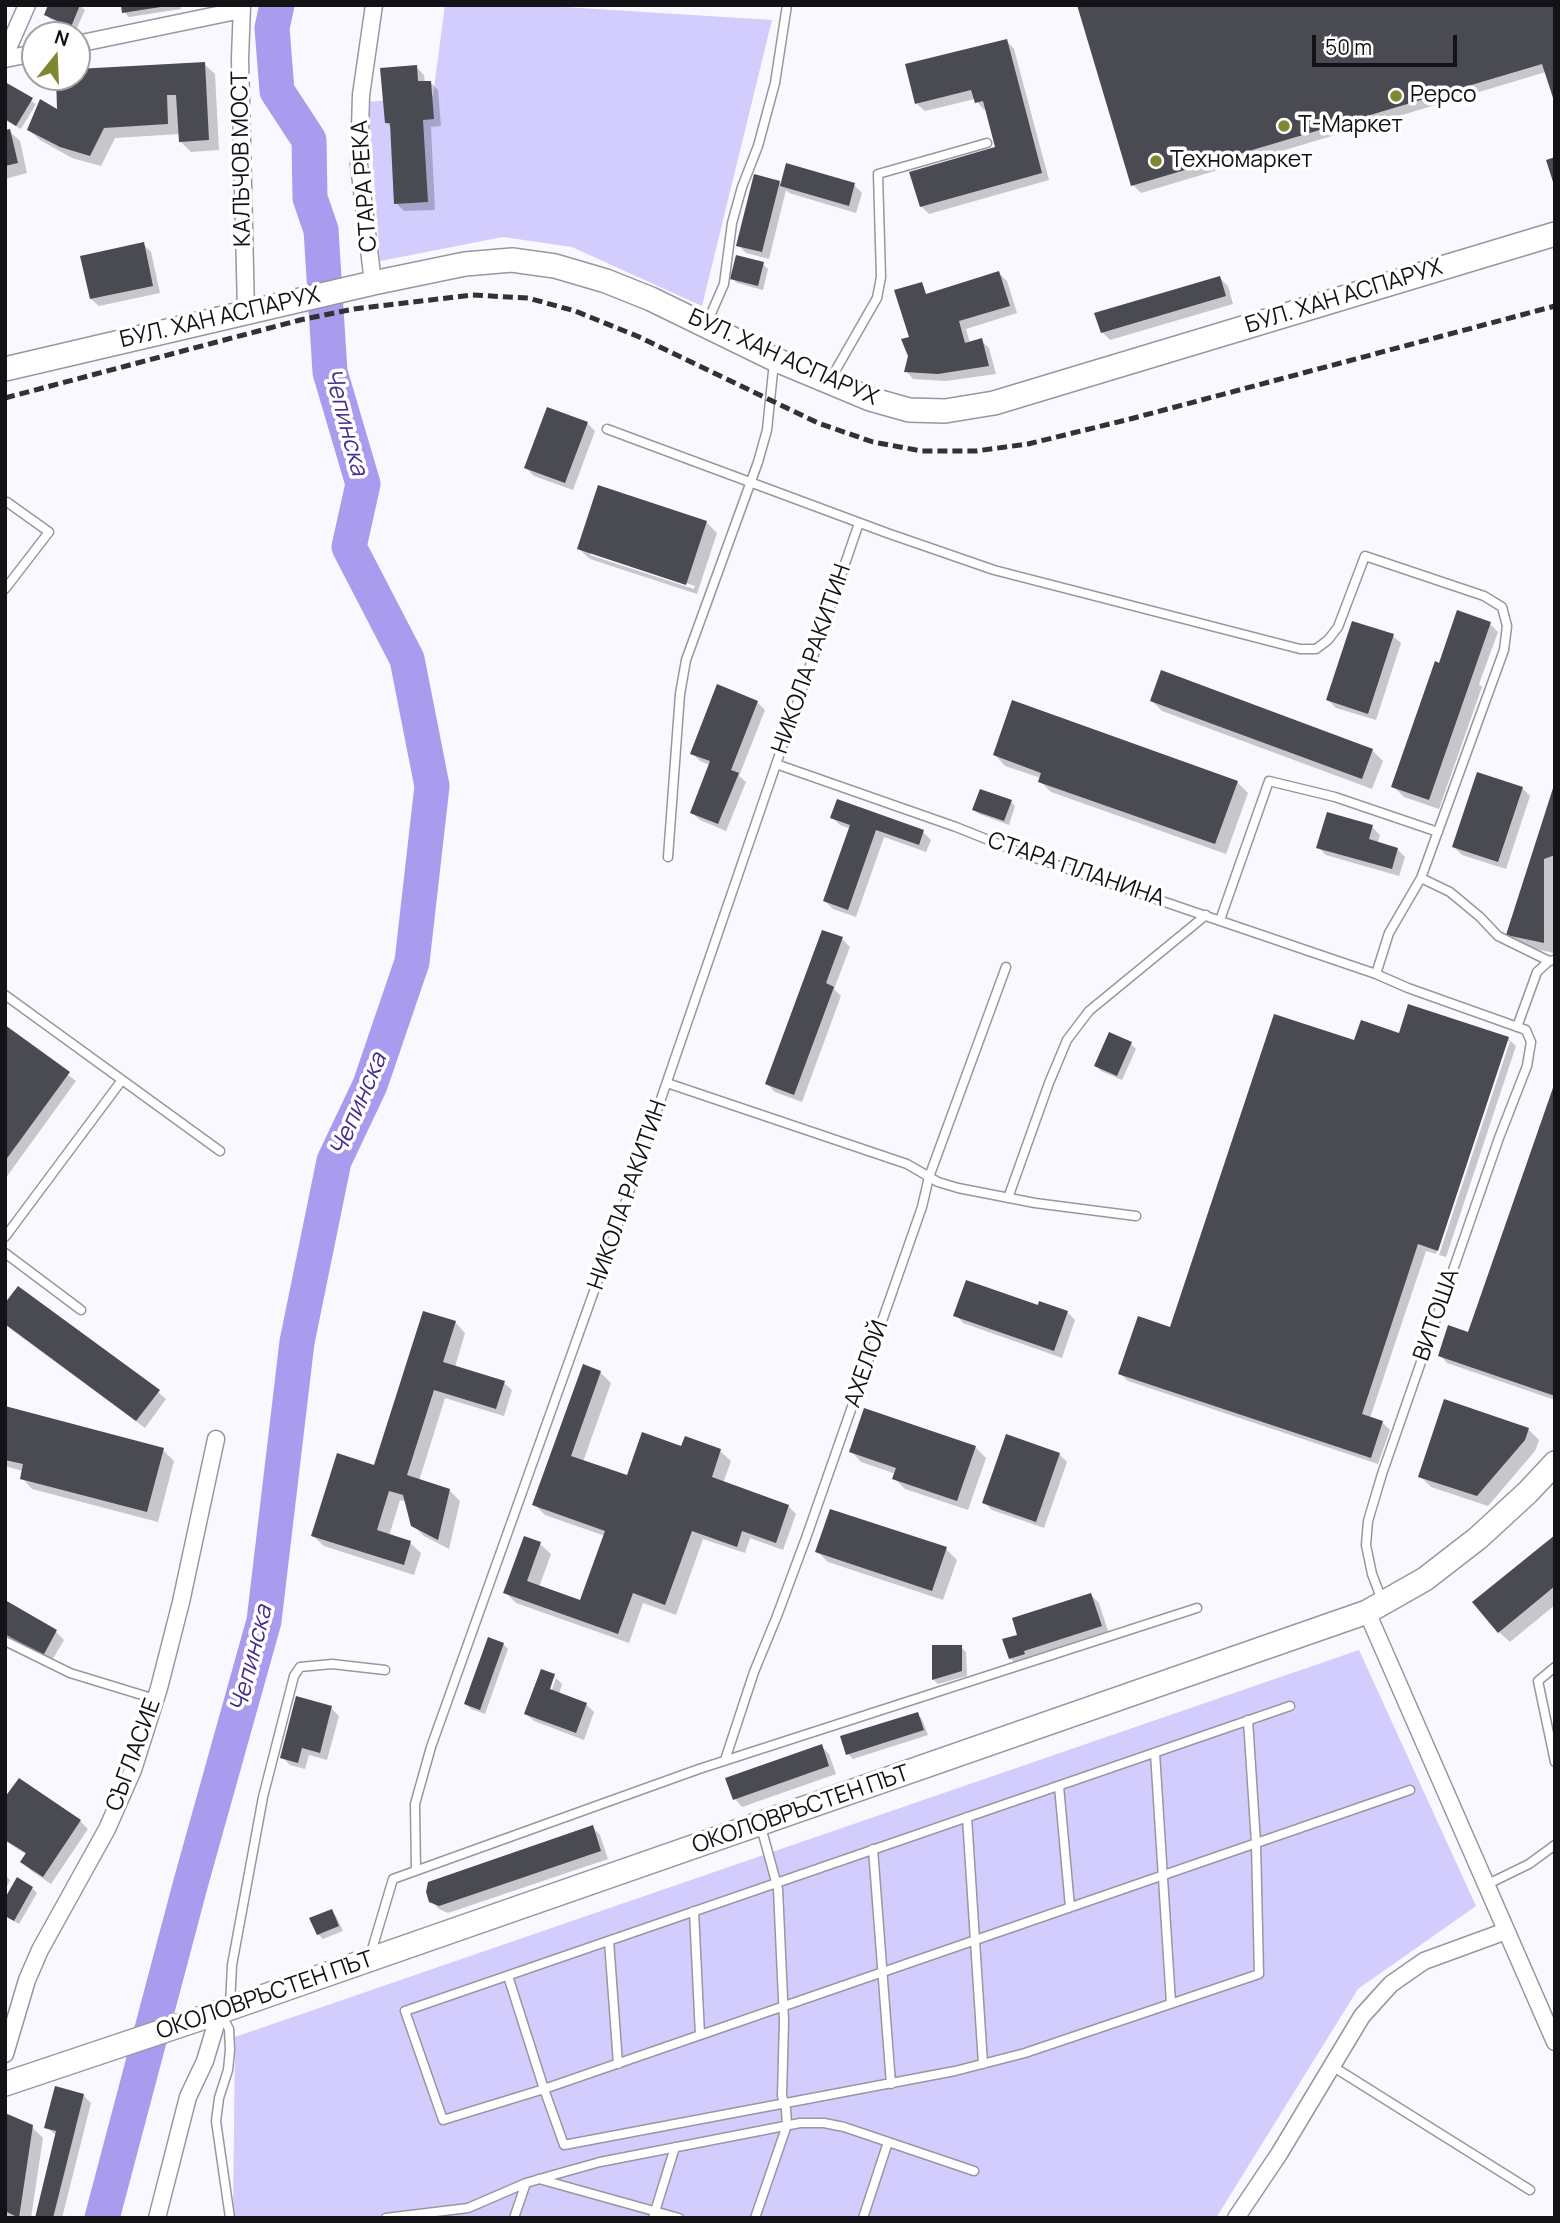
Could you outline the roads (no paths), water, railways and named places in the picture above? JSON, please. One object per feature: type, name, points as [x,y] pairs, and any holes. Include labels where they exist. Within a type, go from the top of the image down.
[{"type":"street","points":[[5,57],[27,5]]},
{"type":"street","name":"СТАРА РЕКА","points":[[373,283],[359,165],[361,95],[374,5]]},
{"type":"street","points":[[91,41],[242,8]]},
{"type":"street","name":"КАЛЪЧОВ МОСТ","points":[[242,8],[240,59],[246,312]]},
{"type":"street","name":"БУЛ. ХАН АСПАРУХ","points":[[5,369],[373,283],[465,264],[512,260],[555,266],[606,281],[774,359],[870,399],[909,410],[945,411],[994,403],[1555,233]]},
{"type":"street","name":"СЪГЛАСИЕ","points":[[5,2054],[36,1960],[107,1829],[133,1770],[181,1602],[216,1439]]},
{"type":"street","name":"ОКОЛОВРЪСТЕН ПЪТ","points":[[5,2084],[760,1824],[1375,1608],[1425,1579],[1478,1538],[1528,1492],[1555,1462]]},
{"type":"street","points":[[1375,1608],[1486,1885],[1555,2042]]},
{"type":"street","points":[[1236,2218],[1362,2016],[1391,1984],[1424,1961],[1506,1931]]},
{"type":"street","points":[[157,2218],[188,2097],[205,2061],[216,2013]]},
{"type":"lane","points":[[706,326],[724,284],[732,223],[758,146],[775,83],[788,5]]},
{"type":"lane","points":[[829,383],[877,298],[881,277],[877,174],[987,143]]},
{"type":"lane","points":[[668,857],[685,660],[751,482],[767,430],[774,359]]},
{"type":"lane","points":[[607,429],[994,570],[1300,649],[1316,649],[1338,628],[1365,556],[1484,596],[1502,607],[1507,626],[1504,650],[1421,878],[1389,933],[1376,974]]},
{"type":"lane","points":[[5,503],[49,532],[6,590]]},
{"type":"lane","name":"НИКОЛА РАКИТИН","points":[[416,1870],[415,1804],[431,1747],[667,1083],[859,523]]},
{"type":"lane","name":"СТАРА ПЛАНИНА","points":[[776,764],[957,827],[1021,853],[1376,974],[1522,1029]]},
{"type":"lane","points":[[1220,920],[1269,781],[1335,797],[1438,832]]},
{"type":"lane","points":[[1421,878],[1450,892],[1498,936],[1552,961],[1537,972],[1522,1029]]},
{"type":"lane","points":[[1008,1198],[1067,1040],[1088,1011],[1206,915]]},
{"type":"lane","name":"АХЕЛОЙ","points":[[725,1760],[754,1672],[796,1564],[918,1220],[929,1177],[1006,967]]},
{"type":"lane","points":[[5,995],[220,1151]]},
{"type":"lane","name":"ВИТОША","points":[[1375,1608],[1366,1545],[1368,1521],[1494,1151],[1527,1066],[1531,1042],[1522,1029]]},
{"type":"lane","points":[[5,1237],[122,1080]]},
{"type":"lane","points":[[667,1083],[907,1164],[929,1177],[958,1188],[1008,1198],[1136,1216]]},
{"type":"lane","points":[[5,1253],[81,1310]]},
{"type":"lane","points":[[369,1959],[393,1878],[725,1760],[1197,1608]]},
{"type":"lane","points":[[5,1641],[70,1673],[155,1699]]},
{"type":"lane","points":[[229,2218],[216,2121],[230,2050],[229,2029],[216,2013],[232,1965],[263,1797],[289,1691],[300,1667],[332,1664],[385,1670]]},
{"type":"lane","points":[[1555,1667],[1538,1681],[1555,1762]]},
{"type":"lane","points":[[1290,1706],[405,2011],[443,2120],[618,2064],[1410,1790]]},
{"type":"lane","points":[[508,1976],[564,2145],[785,2105],[983,2064],[1025,2053],[1259,1974],[1256,1843],[1248,1720]]},
{"type":"lane","points":[[1154,1753],[1171,2003]]},
{"type":"lane","points":[[1059,1786],[1070,1907]]},
{"type":"lane","points":[[967,1817],[983,2064]]},
{"type":"lane","points":[[755,2218],[787,2125],[782,2096],[784,2006],[777,1883],[760,1824]]},
{"type":"lane","points":[[1486,1885],[1529,1864],[1555,1845]]},
{"type":"lane","points":[[873,1849],[891,2084]]},
{"type":"lane","points":[[694,1911],[700,2035]]},
{"type":"lane","points":[[609,1941],[618,2064]]},
{"type":"lane","points":[[1332,2066],[1530,2190]]},
{"type":"lane","points":[[388,2218],[468,2208],[526,2183],[600,2162],[787,2125],[824,2123],[974,2171]]},
{"type":"lane","points":[[863,2218],[888,2142]]},
{"type":"lane","points":[[654,2215],[675,2147]]},
{"type":"lane","points":[[539,2179],[654,2215],[679,2218]]},
{"type":"lane","points":[[514,2218],[526,2183]]},
{"type":"waterway","name":"Чепинска","points":[[102,2218],[264,1621],[297,1342],[334,1161],[370,1085],[412,962],[432,786],[407,659],[349,547],[363,484],[330,372],[321,230],[310,198],[309,140],[277,91],[272,28],[277,5]]},
{"type":"railway","points":[[5,398],[300,320],[354,309],[472,295],[528,298],[575,311],[637,336],[818,423],[873,442],[922,451],[976,451],[1028,444],[1130,419],[1555,306]]},
{"type":"place","name":"Pepco","points":[[1396,96]]},
{"type":"place","name":"Т-Маркет","points":[[1284,126]]},
{"type":"place","name":"Техномаркет","points":[[1156,161]]}]
